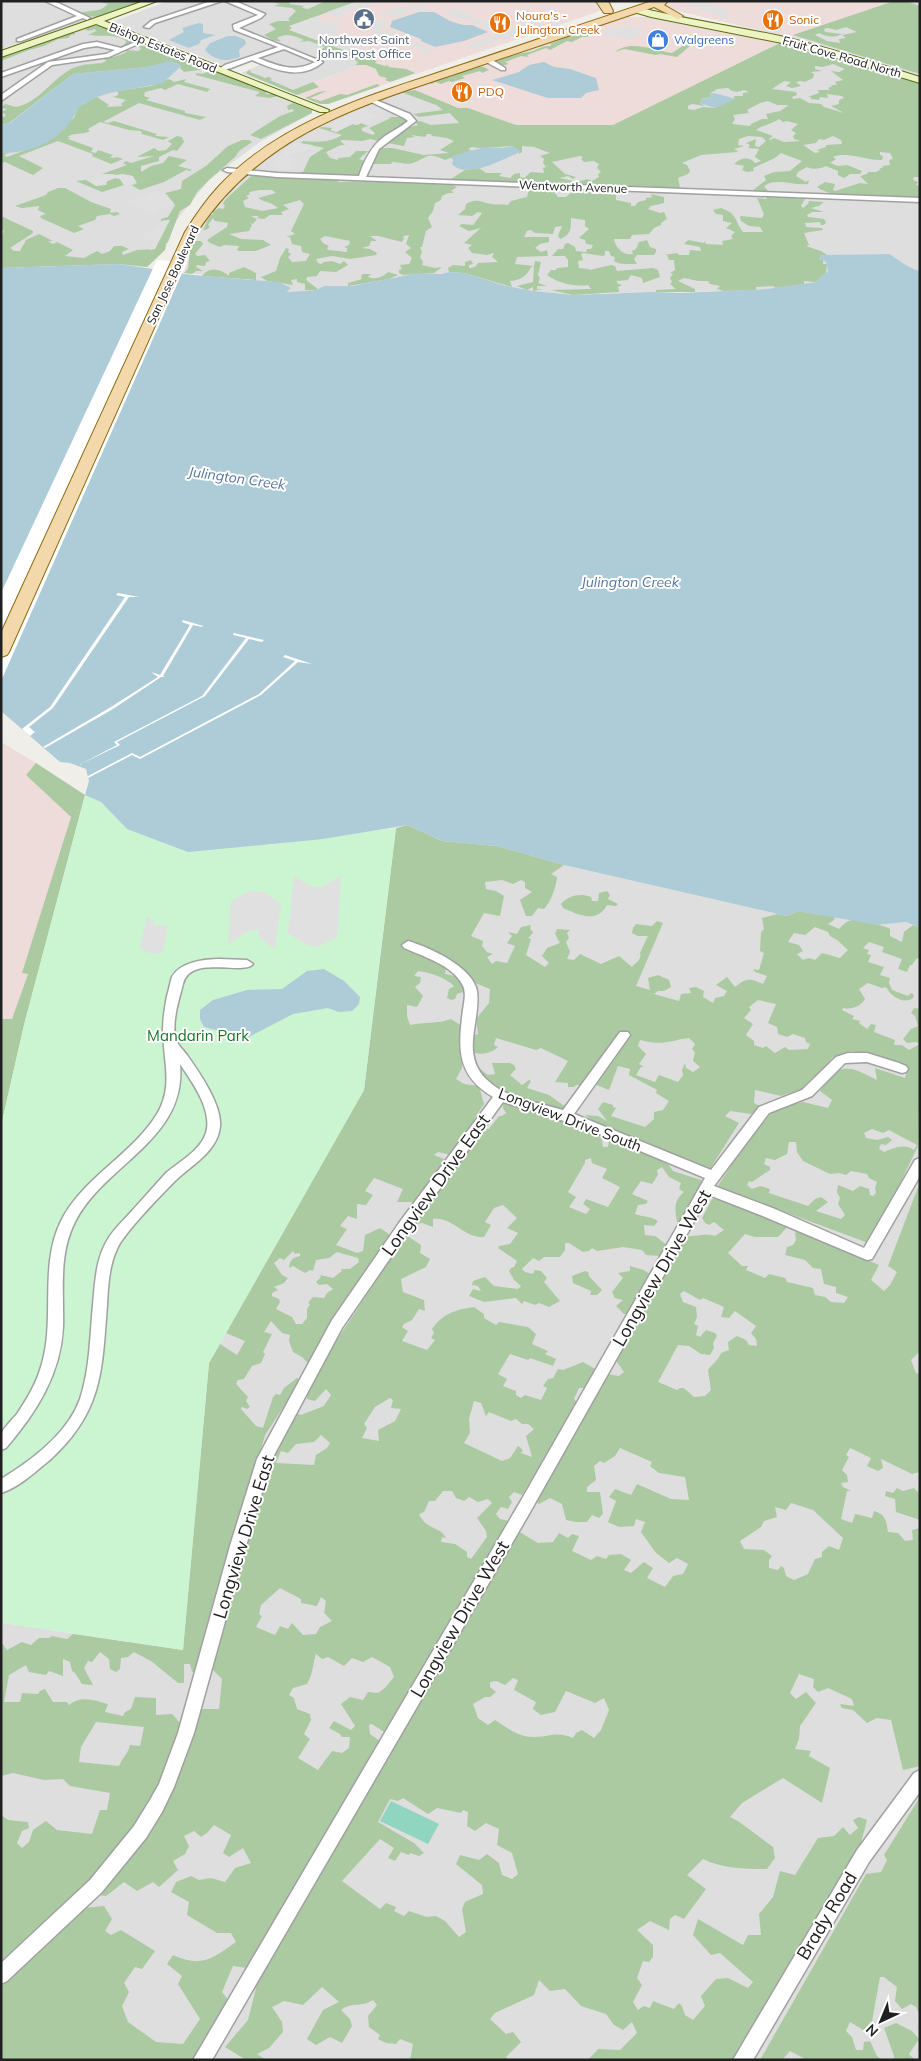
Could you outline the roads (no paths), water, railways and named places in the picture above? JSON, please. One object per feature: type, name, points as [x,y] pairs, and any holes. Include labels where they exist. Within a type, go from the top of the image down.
[{"type":"main road","points":[[601,1],[611,6],[663,1]]},
{"type":"main road","points":[[663,1],[658,5],[659,7],[678,16]]},
{"type":"main road","name":"San Jose Boulevard","points":[[1,618],[172,261],[209,204],[234,171],[267,141],[324,110],[383,87],[556,37],[635,5]]},
{"type":"main road","points":[[482,58],[503,47],[611,6]]},
{"type":"main road","points":[[556,37],[562,37],[629,15],[656,16]]},
{"type":"main road","name":"San Jose Boulevard","points":[[234,171],[293,134],[327,116],[482,58]]},
{"type":"main road","points":[[369,99],[367,96],[382,90],[383,87]]},
{"type":"main road","points":[[293,134],[292,132],[326,114],[324,110]]},
{"type":"main road","name":"San Jose Boulevard","points":[[1,652],[172,261]]},
{"type":"street","points":[[48,1],[96,21],[153,1]]},
{"type":"street","points":[[147,27],[153,22],[219,1]]},
{"type":"street","points":[[228,1],[262,14],[259,17],[235,26],[236,29],[320,62],[297,72],[290,72],[251,59]]},
{"type":"street","name":"Fruit Cove Road North","points":[[635,5],[656,16],[712,27],[735,29],[813,46],[920,80]]},
{"type":"street","name":"Fruit Cove Road North","points":[[635,5],[735,29]]},
{"type":"street","points":[[19,40],[83,16]]},
{"type":"street","name":"Bishop Estates Road","points":[[1,54],[96,21],[324,110]]},
{"type":"street","points":[[1,99],[50,63],[100,58],[144,40]]},
{"type":"street","points":[[1,75],[84,46],[97,44],[122,50]]},
{"type":"street","points":[[221,70],[238,67],[251,59],[284,47]]},
{"type":"street","points":[[482,58],[486,66],[501,70]]},
{"type":"street","points":[[1,75],[21,84]]},
{"type":"street","points":[[362,178],[370,156],[375,149],[384,140],[409,125],[412,120],[369,99]]},
{"type":"street","name":"Wentworth Avenue","points":[[234,171],[362,178],[920,200]]},
{"type":"street","name":"Longview Drive South","points":[[408,946],[425,952],[452,968],[468,983],[471,994],[466,1051],[467,1063],[482,1083],[500,1097],[566,1116],[770,1213],[867,1256],[920,1163]]},
{"type":"street","points":[[1,1444],[16,1428],[31,1404],[51,1359],[55,1330],[55,1267],[58,1251],[72,1214],[89,1191],[155,1126],[167,1107],[175,1081],[169,1028],[180,976],[207,962],[248,964]]},
{"type":"street","points":[[566,1116],[624,1035]]},
{"type":"street","points":[[1,1487],[27,1470],[51,1450],[81,1413],[90,1388],[103,1278],[113,1242],[171,1177],[203,1149],[212,1132],[214,1125],[212,1112],[200,1087],[170,1042]]},
{"type":"street","name":"Longview Drive West","points":[[202,2060],[520,1517],[710,1183],[764,1110],[775,1104],[804,1096],[816,1086],[834,1063],[850,1057],[864,1058],[883,1062],[902,1070]]},
{"type":"street","name":"Longview Drive East","points":[[1,1975],[96,1886],[140,1832],[156,1806],[166,1787],[186,1733],[238,1546],[265,1459],[337,1324],[404,1226],[500,1097]]},
{"type":"street","name":"Brady Road","points":[[742,2060],[863,1856],[920,1778]]},
{"type":"water","points":[[419,12],[434,12],[450,21],[463,25],[472,25],[488,32],[464,41],[435,47],[421,41],[421,39],[390,27],[392,21]]},
{"type":"water","points":[[199,23],[203,24],[203,33],[216,35],[201,40],[199,44],[189,48],[169,40],[184,32],[182,28]]},
{"type":"water","points":[[228,36],[236,36],[245,40],[246,44],[239,50],[240,57],[230,60],[221,59],[209,54],[205,50],[210,43]]},
{"type":"water","points":[[170,61],[181,66],[163,83],[97,97],[78,107],[66,127],[47,142],[25,151],[1,153],[1,125],[10,123],[73,74],[147,67]]},
{"type":"water","points":[[544,62],[554,67],[570,69],[596,78],[599,90],[586,93],[581,98],[548,98],[492,80],[519,72],[529,65]]},
{"type":"water","points":[[714,93],[736,99],[715,108],[700,103],[701,100],[711,97],[710,94]]},
{"type":"water","points":[[512,146],[520,152],[485,167],[467,170],[452,164],[453,160],[451,157],[455,155],[486,147],[503,148]]},
{"type":"water","name":"Julington Creek","points":[[889,254],[915,270],[920,271],[920,927],[905,922],[877,925],[798,911],[787,916],[564,865],[497,846],[442,841],[408,825],[323,839],[188,852],[127,829],[101,802],[85,795],[89,781],[86,769],[70,763],[60,762],[1,711],[1,268],[119,264],[193,275],[279,282],[291,288],[287,291],[289,292],[316,290],[324,286],[352,286],[419,273],[441,274],[449,272],[464,273],[506,286],[573,295],[767,289],[816,282],[828,271],[826,262],[819,259],[821,255]]},
{"type":"water","points":[[324,969],[344,981],[360,997],[359,1004],[352,1011],[339,1012],[328,1008],[293,1014],[247,1038],[204,1027],[200,1019],[200,1010],[213,1000],[247,990],[282,989],[307,971]]},
{"type":"place","name":"Northwest Saint Johns Post Office","points":[[364,19]]},
{"type":"place","name":"Sonic","points":[[773,20]]},
{"type":"place","name":"Noura's - Julington Creek","points":[[500,23]]},
{"type":"place","name":"Walgreens","points":[[658,40]]},
{"type":"place","name":"PDQ","points":[[462,92]]},
{"type":"park label","name":"Mandarin Park","points":[[198,1036]]}]
